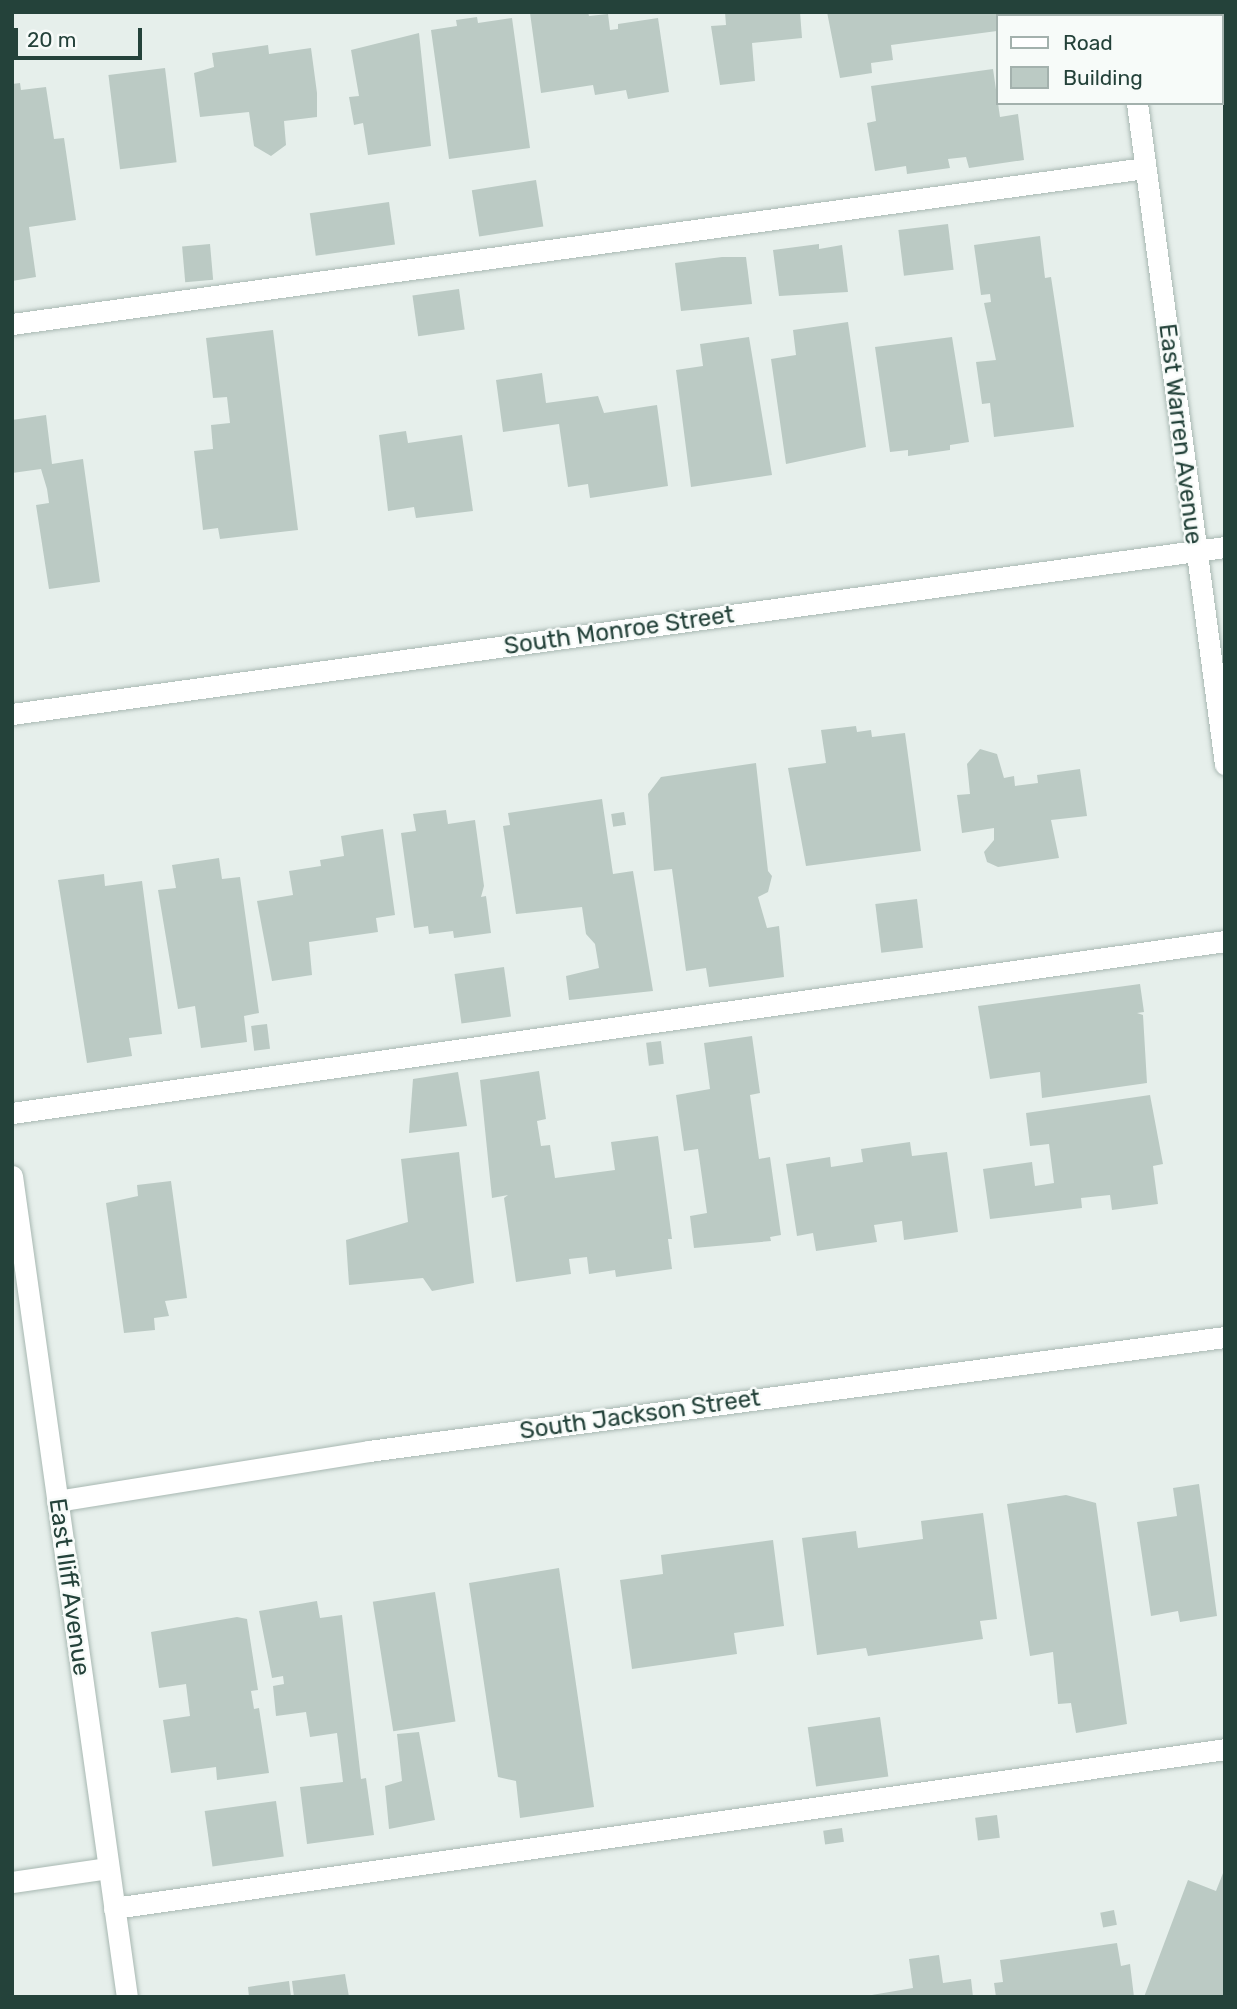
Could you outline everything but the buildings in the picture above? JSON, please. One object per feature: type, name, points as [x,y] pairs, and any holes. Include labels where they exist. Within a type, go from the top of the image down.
[{"type":"street","name":"East Warren Avenue","points":[[1137,105],[1225,764]]},
{"type":"street","points":[[12,324],[1145,168]]},
{"type":"street","name":"South Monroe Street","points":[[12,714],[1225,547]]},
{"type":"street","points":[[12,1113],[1225,941]]},
{"type":"street","name":"East Iliff Avenue","points":[[12,1177],[22,1328],[57,1501],[127,1997]]},
{"type":"street","name":"South Jackson Street","points":[[57,1501],[369,1451],[1225,1337]]},
{"type":"street","points":[[114,1908],[1225,1749]]},
{"type":"street","points":[[12,1882],[108,1868]]}]
